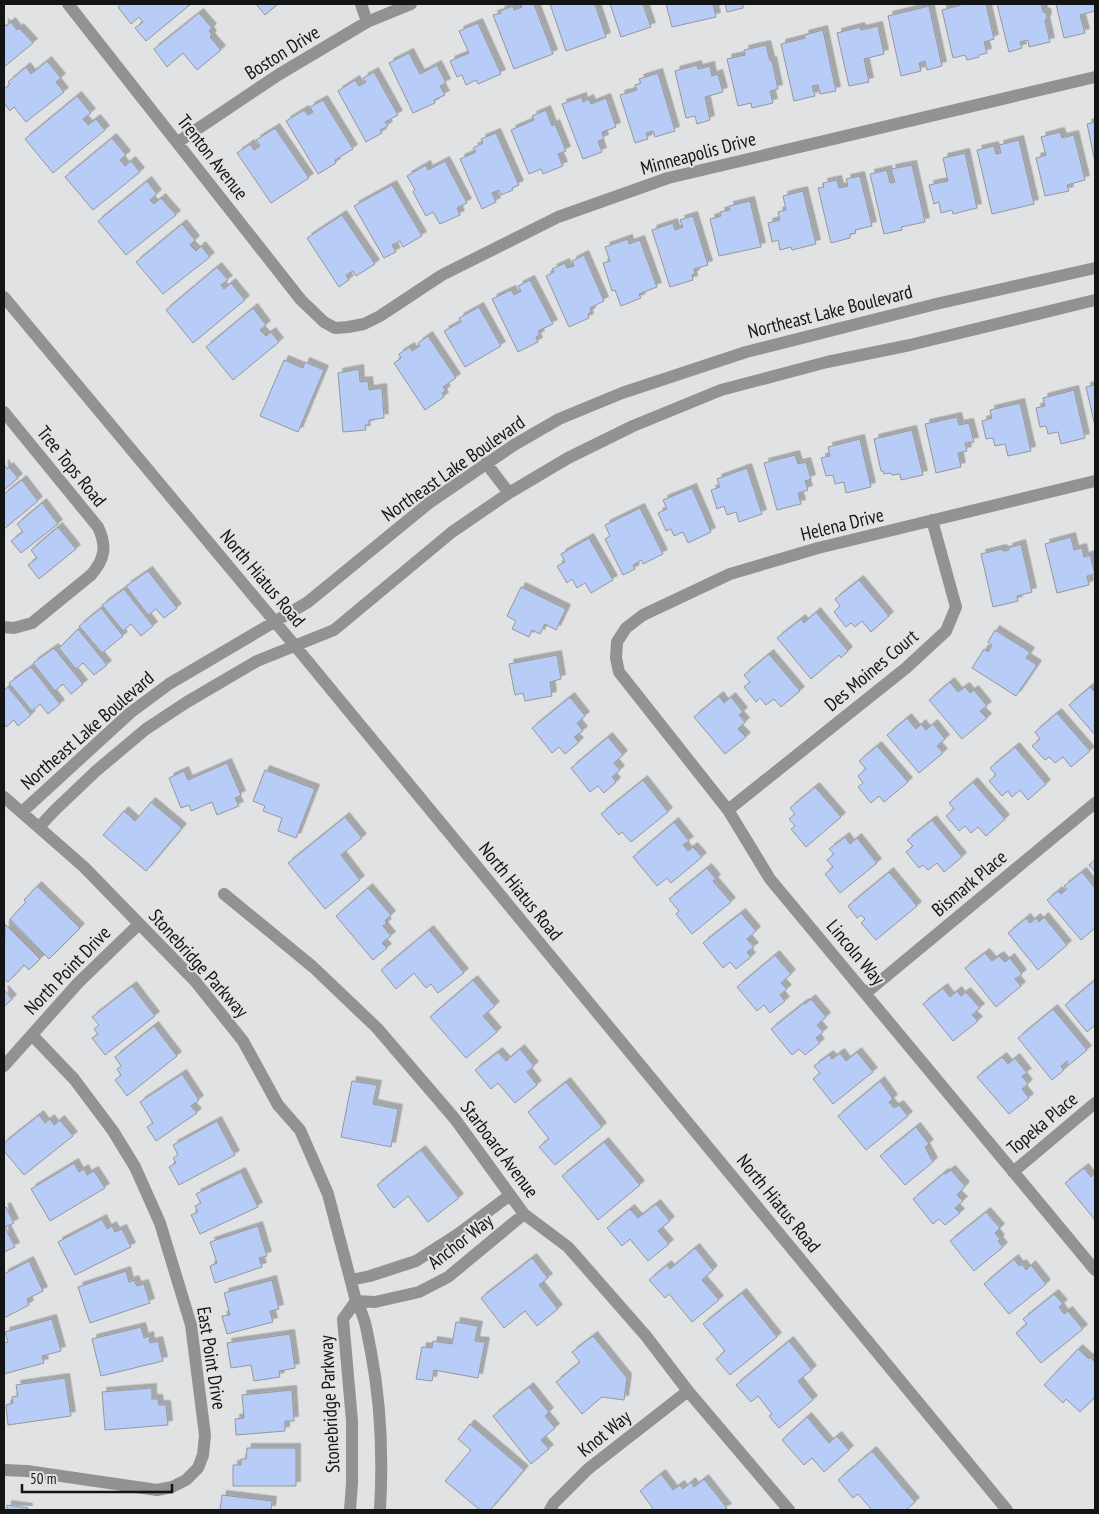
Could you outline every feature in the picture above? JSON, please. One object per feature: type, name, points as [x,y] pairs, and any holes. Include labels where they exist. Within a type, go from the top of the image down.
[{"type":"street","name":"Trenton Avenue","points":[[68,4],[301,300],[324,322],[335,328]]},
{"type":"street","points":[[361,4],[367,22]]},
{"type":"street","name":"Boston Drive","points":[[178,142],[278,74],[367,22],[411,4]]},
{"type":"street","name":"Minneapolis Drive","points":[[335,328],[348,328],[364,324],[380,316],[442,275],[558,217],[668,178],[1095,77]]},
{"type":"street","name":"Northeast Lake Boulevard","points":[[22,812],[78,759],[130,713],[153,696],[177,679],[276,622],[310,600],[429,503],[514,444],[559,419],[622,393],[746,352],[936,304],[1095,268]]},
{"type":"street","name":"North Hiatus Road","points":[[4,297],[276,622],[1007,1510]]},
{"type":"street","name":"Northeast Lake Boulevard","points":[[40,827],[96,771],[146,729],[186,702],[257,661],[296,647],[334,630],[452,532],[508,493],[568,458],[632,426],[721,390],[827,362],[910,345],[1095,300]]},
{"type":"street","name":"Tree Tops Road","points":[[4,412],[98,527],[104,548],[98,567],[91,575],[32,623],[9,628]]},
{"type":"street","points":[[486,463],[508,493]]},
{"type":"street","name":"Helena Drive","points":[[617,642],[626,628],[643,615],[730,574],[818,548],[1095,482]]},
{"type":"street","name":"Des Moines Court","points":[[728,810],[906,668],[946,631],[956,607],[932,520]]},
{"type":"street","name":"Lincoln Way","points":[[617,642],[616,658],[619,672],[728,810],[770,879],[1095,1270]]},
{"type":"street","name":"Stonebridge Parkway","points":[[4,797],[84,866],[195,982],[243,1041],[278,1105],[300,1130],[328,1194],[356,1300],[364,1315],[374,1369],[380,1430],[382,1479],[380,1510]]},
{"type":"street","name":"Bismark Place","points":[[866,993],[1095,803]]},
{"type":"street","name":"Starboard Avenue","points":[[224,894],[313,967],[377,1028],[455,1119],[524,1214],[568,1247],[646,1336],[688,1390],[789,1510]]},
{"type":"street","name":"North Point Drive","points":[[4,1066],[78,983],[139,924]]},
{"type":"street","name":"East Point Drive","points":[[4,1470],[27,1471],[158,1490],[172,1487],[186,1480],[198,1468],[203,1455],[205,1436],[191,1325],[160,1223],[135,1167],[113,1132],[74,1079],[32,1035]]},
{"type":"street","name":"Topeka Place","points":[[1013,1172],[1095,1102]]},
{"type":"street","name":"Anchor Way","points":[[351,1280],[416,1261],[458,1234],[510,1195]]},
{"type":"street","name":"Anchor Way","points":[[356,1300],[375,1302],[419,1292],[448,1277],[524,1214]]},
{"type":"street","name":"Stonebridge Parkway","points":[[350,1510],[352,1420],[343,1319],[356,1300]]},
{"type":"street","name":"Knot Way","points":[[550,1510],[554,1503],[588,1469],[688,1390]]},
{"type":"building","points":[[122,4],[191,4],[146,41],[135,28],[143,22],[139,17],[131,24],[118,7]]},
{"type":"building","points":[[256,4],[278,4],[265,15]]},
{"type":"building","points":[[521,4],[534,4],[553,54],[514,69],[493,15],[513,6],[514,10],[522,7]]},
{"type":"building","points":[[550,4],[595,4],[606,37],[566,51]]},
{"type":"building","points":[[610,4],[643,4],[651,27],[621,37]]},
{"type":"building","points":[[666,4],[713,4],[716,17],[672,27]]},
{"type":"building","points":[[725,4],[743,4],[743,8],[727,12]]},
{"type":"building","points":[[961,4],[986,4],[994,39],[984,42],[987,53],[967,60],[965,55],[953,58],[942,10]]},
{"type":"building","points":[[997,4],[1041,4],[1043,12],[1046,13],[1047,18],[1045,21],[1050,42],[1029,47],[1028,40],[1020,42],[1022,48],[1009,52]]},
{"type":"building","points":[[1056,4],[1095,4],[1095,11],[1080,15],[1085,33],[1064,38]]},
{"type":"building","points":[[929,6],[942,66],[927,70],[925,61],[919,63],[921,71],[901,76],[888,16]]},
{"type":"building","points":[[199,13],[212,28],[209,31],[212,35],[210,37],[221,50],[197,70],[183,53],[167,67],[154,49]]},
{"type":"building","points":[[11,22],[17,30],[19,28],[33,43],[4,67],[4,23],[6,26]]},
{"type":"building","points":[[478,23],[501,74],[478,84],[476,80],[466,85],[462,75],[457,77],[450,61],[469,53],[459,31]]},
{"type":"building","points":[[878,26],[884,54],[864,59],[869,82],[849,86],[837,33],[860,27],[861,30]]},
{"type":"building","points":[[823,30],[836,91],[820,94],[818,85],[812,86],[815,96],[794,101],[781,44],[805,38],[804,35]]},
{"type":"building","points":[[766,45],[770,61],[772,61],[778,89],[770,91],[773,103],[752,108],[751,103],[738,106],[727,59],[745,55],[744,50]]},
{"type":"building","points":[[409,53],[420,74],[437,65],[446,83],[440,86],[445,95],[434,100],[435,103],[413,113],[389,63]]},
{"type":"building","points":[[47,61],[61,78],[56,82],[64,92],[26,122],[14,107],[10,111],[4,103],[4,89],[10,84],[8,82],[26,67],[31,74]]},
{"type":"building","points":[[697,65],[698,69],[710,66],[712,76],[718,74],[723,92],[705,97],[710,120],[697,124],[695,116],[686,118],[675,71]]},
{"type":"building","points":[[374,72],[398,115],[385,122],[388,126],[380,130],[382,133],[366,142],[338,91],[355,80],[359,86],[366,82],[363,78]]},
{"type":"building","points":[[658,73],[675,131],[655,137],[653,131],[646,133],[648,139],[635,143],[620,95],[637,90],[635,85],[641,83],[639,79]]},
{"type":"building","points":[[77,96],[91,113],[83,119],[88,125],[96,119],[105,130],[53,173],[25,139]]},
{"type":"building","points":[[582,97],[583,102],[589,99],[591,104],[606,98],[616,127],[602,132],[604,139],[598,141],[602,152],[583,159],[562,104]]},
{"type":"building","points":[[323,100],[353,149],[335,160],[336,163],[318,174],[286,121],[304,110],[308,115],[313,112],[310,107]]},
{"type":"building","points":[[546,110],[552,126],[555,124],[566,151],[558,154],[563,166],[543,174],[541,169],[529,174],[511,130],[534,120],[532,116]]},
{"type":"building","points":[[1095,122],[1095,162],[1087,124]]},
{"type":"building","points":[[275,128],[309,178],[271,203],[237,153],[250,144],[254,150],[260,146],[256,140]]},
{"type":"building","points":[[1060,132],[1062,138],[1074,135],[1085,180],[1067,185],[1069,191],[1045,196],[1036,158],[1046,155],[1041,137]]},
{"type":"building","points":[[496,133],[519,185],[501,195],[499,190],[492,193],[496,202],[482,209],[460,159],[476,152],[473,148],[483,143],[481,139]]},
{"type":"building","points":[[112,138],[126,155],[120,160],[125,166],[131,161],[140,172],[93,210],[65,177]]},
{"type":"building","points":[[1019,140],[1034,204],[992,214],[977,150],[994,146],[996,154],[1001,153],[999,145]]},
{"type":"building","points":[[965,153],[977,208],[953,214],[952,210],[941,213],[939,202],[934,204],[929,185],[948,181],[943,158]]},
{"type":"building","points":[[445,161],[467,203],[457,208],[460,215],[440,224],[433,212],[426,216],[407,176],[426,165],[428,170]]},
{"type":"building","points":[[912,165],[925,222],[901,227],[902,230],[884,234],[870,174],[887,170],[890,183],[895,182],[891,169]]},
{"type":"building","points":[[860,176],[872,226],[855,230],[856,233],[850,234],[850,238],[831,243],[818,188],[824,187],[823,183],[837,180],[839,188],[848,186],[846,179]]},
{"type":"building","points":[[147,181],[157,194],[150,200],[154,204],[161,198],[176,215],[126,255],[98,221]]},
{"type":"building","points":[[392,185],[422,236],[403,247],[400,241],[392,245],[396,252],[384,258],[354,206]]},
{"type":"building","points":[[803,191],[816,244],[792,250],[791,247],[780,250],[778,240],[772,242],[768,223],[780,220],[778,212],[786,210],[783,196]]},
{"type":"building","points":[[750,201],[761,247],[719,256],[710,219],[721,216],[720,212],[730,210],[729,206]]},
{"type":"building","points":[[342,215],[375,264],[356,276],[353,271],[346,275],[349,280],[339,287],[307,238]]},
{"type":"building","points":[[693,216],[708,265],[694,269],[693,280],[670,287],[652,230],[673,223],[675,230],[683,227],[680,220]]},
{"type":"building","points":[[182,224],[195,240],[190,245],[196,251],[201,246],[210,257],[163,294],[136,262]]},
{"type":"building","points":[[628,239],[629,244],[640,240],[657,287],[639,294],[641,298],[621,306],[615,290],[612,291],[603,263],[610,261],[605,247]]},
{"type":"building","points":[[584,255],[604,301],[590,308],[589,318],[569,327],[546,276],[554,272],[552,269],[565,263],[567,268],[574,266],[572,261]]},
{"type":"building","points":[[217,267],[228,280],[221,285],[224,289],[231,283],[245,300],[193,343],[166,310]]},
{"type":"building","points":[[530,280],[553,324],[538,331],[540,335],[536,337],[538,342],[518,352],[492,299],[511,290],[514,295],[521,291],[518,286]]},
{"type":"building","points":[[479,307],[501,346],[465,367],[444,331],[461,322],[459,318]]},
{"type":"building","points":[[253,308],[266,325],[260,330],[266,336],[271,332],[279,342],[233,380],[206,347]]},
{"type":"building","points":[[428,336],[456,378],[443,387],[446,390],[442,393],[444,397],[425,410],[394,363],[401,358],[399,354],[410,347],[412,351],[420,346],[418,343]]},
{"type":"building","points":[[284,360],[303,368],[305,362],[324,370],[298,432],[260,416]]},
{"type":"building","points":[[359,369],[360,382],[368,381],[369,390],[382,388],[384,418],[369,420],[369,425],[365,425],[366,430],[343,432],[338,373]]},
{"type":"building","points":[[1095,385],[1095,426],[1086,387]]},
{"type":"building","points":[[1074,390],[1085,438],[1061,444],[1058,432],[1048,434],[1046,426],[1040,427],[1036,408],[1045,406],[1043,398]]},
{"type":"building","points":[[1020,403],[1031,451],[1008,456],[1005,444],[995,446],[993,438],[986,439],[982,421],[992,418],[990,410]]},
{"type":"building","points":[[957,417],[959,425],[969,423],[974,442],[965,443],[967,451],[958,453],[961,467],[936,473],[925,424]]},
{"type":"building","points":[[912,430],[923,475],[901,480],[900,474],[884,474],[881,471],[874,439]]},
{"type":"building","points":[[860,439],[871,487],[846,493],[844,482],[835,484],[833,475],[826,476],[821,458],[830,456],[828,447]]},
{"type":"building","points":[[795,455],[798,464],[806,462],[811,479],[805,481],[808,490],[798,493],[801,504],[777,510],[764,463]]},
{"type":"building","points":[[4,464],[18,478],[4,490]]},
{"type":"building","points":[[747,468],[762,514],[739,522],[736,512],[727,515],[724,506],[717,509],[711,490],[720,487],[717,479]]},
{"type":"building","points":[[22,480],[38,501],[4,529],[4,494]]},
{"type":"building","points":[[692,488],[711,532],[688,543],[683,532],[674,536],[671,529],[666,531],[658,513],[667,509],[663,500]]},
{"type":"building","points":[[42,503],[58,524],[21,553],[11,541],[23,532],[17,524]]},
{"type":"building","points":[[640,508],[663,554],[643,564],[641,560],[633,565],[635,569],[623,575],[605,539],[610,536],[605,525]]},
{"type":"building","points":[[58,527],[76,549],[39,579],[28,565],[37,558],[31,550]]},
{"type":"building","points":[[1071,537],[1074,550],[1082,548],[1084,557],[1090,555],[1095,574],[1087,576],[1089,585],[1057,593],[1045,544]]},
{"type":"building","points":[[589,538],[613,580],[591,593],[585,583],[577,588],[572,579],[567,583],[557,566],[565,562],[561,554]]},
{"type":"building","points":[[1021,544],[1032,592],[1017,596],[1018,601],[993,607],[981,554],[1002,549],[1003,551],[1009,550],[1008,548]]},
{"type":"building","points":[[148,571],[177,608],[164,618],[156,609],[148,615],[126,586]]},
{"type":"building","points":[[859,580],[889,616],[871,632],[862,621],[855,627],[851,623],[846,627],[834,612],[840,606],[835,599]]},
{"type":"building","points":[[521,587],[566,609],[556,630],[545,624],[540,634],[532,630],[529,637],[512,629],[516,621],[507,616]]},
{"type":"building","points":[[124,589],[153,626],[141,636],[131,624],[123,631],[102,605]]},
{"type":"building","points":[[101,608],[123,636],[102,653],[79,626]]},
{"type":"building","points":[[816,612],[848,651],[841,658],[839,655],[811,679],[777,638],[801,619],[804,623]]},
{"type":"building","points":[[78,629],[107,665],[94,675],[83,663],[76,669],[59,648]]},
{"type":"building","points":[[995,630],[1030,652],[1026,658],[1037,665],[1016,696],[972,668],[984,649],[988,652],[992,645],[988,642]]},
{"type":"building","points":[[54,648],[83,684],[71,694],[63,684],[55,691],[33,663]]},
{"type":"building","points":[[769,654],[800,691],[781,707],[774,699],[766,705],[760,698],[756,702],[744,687],[750,682],[744,675]]},
{"type":"building","points":[[557,655],[561,679],[550,682],[552,696],[525,701],[523,693],[515,695],[509,664]]},
{"type":"building","points":[[31,667],[60,704],[48,714],[40,704],[32,711],[9,683]]},
{"type":"building","points":[[950,682],[958,692],[965,687],[970,693],[974,690],[987,706],[980,711],[987,718],[962,739],[929,700]]},
{"type":"building","points":[[8,687],[31,715],[18,726],[14,720],[6,727],[4,724],[4,690]]},
{"type":"building","points":[[1090,687],[1095,692],[1095,735],[1069,705]]},
{"type":"building","points":[[719,696],[724,703],[731,697],[743,712],[739,715],[745,722],[738,729],[746,737],[725,754],[694,717]]},
{"type":"building","points":[[570,697],[585,716],[577,723],[583,731],[574,737],[579,742],[565,754],[559,747],[552,753],[532,728]]},
{"type":"building","points":[[1057,713],[1090,751],[1071,767],[1063,757],[1055,763],[1049,757],[1045,760],[1032,746],[1040,739],[1035,732]]},
{"type":"building","points":[[907,718],[916,729],[921,724],[926,730],[933,724],[945,739],[937,746],[943,753],[919,773],[887,735]]},
{"type":"building","points":[[608,737],[623,755],[614,763],[620,770],[612,777],[616,782],[604,793],[598,786],[590,792],[571,768]]},
{"type":"building","points":[[877,746],[908,782],[884,802],[879,796],[871,803],[858,787],[863,783],[858,776],[866,769],[859,761]]},
{"type":"building","points":[[1015,747],[1046,784],[1028,800],[1020,790],[1012,797],[1008,791],[1002,796],[989,781],[996,775],[990,768]]},
{"type":"building","points":[[227,763],[241,795],[235,798],[239,806],[217,815],[212,802],[191,811],[189,805],[181,808],[169,778],[184,771],[188,780]]},
{"type":"building","points":[[265,770],[315,789],[296,838],[278,831],[282,818],[263,811],[265,806],[253,801]]},
{"type":"building","points":[[643,780],[668,812],[631,842],[622,832],[619,835],[601,814]]},
{"type":"building","points":[[973,782],[1005,819],[986,836],[978,827],[971,833],[965,826],[959,831],[946,816],[954,809],[949,803]]},
{"type":"building","points":[[815,787],[841,817],[806,847],[791,829],[795,826],[789,819],[795,814],[790,808]]},
{"type":"building","points":[[151,802],[182,828],[146,871],[103,835],[124,811],[135,821]]},
{"type":"building","points":[[345,817],[362,838],[341,855],[360,880],[325,909],[288,863]]},
{"type":"building","points":[[932,820],[962,857],[944,872],[937,863],[928,870],[923,865],[919,868],[906,852],[913,846],[907,840]]},
{"type":"building","points":[[674,822],[689,841],[683,845],[688,851],[693,847],[702,857],[671,883],[667,878],[657,886],[633,857]]},
{"type":"building","points":[[845,837],[850,844],[857,838],[877,863],[840,893],[825,874],[833,867],[827,860],[834,854],[829,849]]},
{"type":"building","points":[[1095,860],[1095,872],[1089,865]]},
{"type":"building","points":[[707,868],[716,879],[713,881],[731,902],[692,934],[676,914],[679,911],[669,899]]},
{"type":"building","points":[[889,872],[917,906],[876,940],[861,923],[865,919],[861,915],[857,918],[848,906]]},
{"type":"building","points":[[1082,872],[1095,888],[1095,928],[1081,940],[1047,900],[1058,891],[1061,894],[1067,889],[1064,886]]},
{"type":"building","points":[[37,886],[80,928],[49,959],[10,919],[26,902],[24,900]]},
{"type":"building","points":[[368,888],[391,915],[383,926],[391,936],[382,943],[387,948],[373,960],[336,916]]},
{"type":"building","points":[[741,913],[756,931],[747,939],[754,947],[747,952],[751,957],[736,969],[730,962],[723,968],[703,943]]},
{"type":"building","points":[[1044,917],[1067,945],[1038,970],[1008,933],[1026,918],[1030,923],[1036,918],[1039,922]]},
{"type":"building","points":[[5,924],[40,959],[29,970],[24,965],[8,982],[4,979]]},
{"type":"building","points":[[429,930],[464,973],[438,993],[431,984],[426,988],[414,973],[396,989],[381,970]]},
{"type":"building","points":[[985,953],[992,961],[999,956],[1005,962],[1010,958],[1022,974],[1015,979],[1021,986],[996,1007],[965,968]]},
{"type":"building","points":[[775,955],[791,974],[781,983],[787,989],[780,995],[785,1001],[770,1013],[764,1005],[757,1011],[737,987]]},
{"type":"building","points":[[473,980],[495,1006],[483,1016],[497,1032],[466,1058],[430,1017]]},
{"type":"building","points":[[1095,980],[1095,1027],[1087,1032],[1065,1005]]},
{"type":"building","points":[[132,986],[155,1016],[105,1055],[92,1038],[98,1034],[94,1029],[99,1025],[92,1017]]},
{"type":"building","points":[[943,988],[950,997],[957,991],[961,996],[966,992],[980,1008],[972,1015],[978,1021],[953,1041],[923,1004]]},
{"type":"building","points":[[4,990],[12,999],[4,1007]]},
{"type":"building","points":[[811,999],[826,1017],[817,1025],[823,1032],[816,1038],[820,1043],[805,1055],[799,1049],[792,1055],[771,1029]]},
{"type":"building","points":[[1053,1009],[1087,1050],[1069,1065],[1067,1061],[1061,1066],[1064,1070],[1052,1080],[1018,1038]]},
{"type":"building","points":[[154,1026],[177,1056],[127,1096],[115,1080],[121,1075],[117,1069],[121,1066],[115,1057]]},
{"type":"building","points":[[520,1049],[534,1066],[527,1072],[537,1085],[515,1103],[498,1083],[491,1089],[475,1070],[498,1052],[506,1061]]},
{"type":"building","points":[[857,1052],[873,1072],[833,1104],[813,1079],[820,1073],[814,1066],[829,1055],[832,1059],[840,1053],[846,1061]]},
{"type":"building","points":[[1002,1057],[1008,1064],[1015,1058],[1027,1073],[1022,1076],[1028,1084],[1022,1089],[1029,1098],[1009,1114],[977,1077]]},
{"type":"building","points":[[182,1074],[199,1100],[191,1106],[197,1113],[156,1141],[147,1127],[153,1123],[140,1102]]},
{"type":"building","points":[[352,1081],[377,1085],[373,1104],[398,1109],[391,1147],[341,1137]]},
{"type":"building","points":[[880,1081],[893,1099],[889,1102],[894,1108],[899,1105],[908,1116],[866,1150],[838,1116]]},
{"type":"building","points":[[566,1082],[602,1127],[555,1165],[539,1147],[549,1139],[528,1112]]},
{"type":"building","points":[[39,1115],[45,1123],[50,1119],[54,1125],[60,1120],[73,1136],[24,1175],[4,1151],[4,1143]]},
{"type":"building","points":[[217,1121],[235,1155],[179,1185],[169,1167],[176,1163],[173,1158],[178,1155],[173,1145]]},
{"type":"building","points":[[916,1127],[929,1144],[925,1147],[933,1162],[905,1185],[880,1156]]},
{"type":"building","points":[[604,1142],[640,1185],[598,1220],[562,1176]]},
{"type":"building","points":[[421,1150],[459,1198],[428,1222],[408,1196],[394,1208],[377,1185]]},
{"type":"building","points":[[74,1163],[79,1172],[84,1169],[87,1175],[94,1171],[105,1188],[50,1221],[31,1189]]},
{"type":"building","points":[[1084,1168],[1091,1177],[1095,1173],[1095,1220],[1065,1183]]},
{"type":"building","points":[[951,1170],[965,1186],[957,1195],[963,1201],[955,1208],[960,1213],[945,1225],[939,1219],[933,1224],[913,1199],[944,1173]]},
{"type":"building","points":[[241,1172],[258,1207],[200,1234],[191,1215],[198,1212],[195,1206],[201,1203],[196,1194]]},
{"type":"building","points":[[656,1204],[670,1221],[658,1231],[669,1244],[648,1261],[630,1239],[622,1246],[607,1228],[630,1209],[638,1218]]},
{"type":"building","points":[[6,1207],[14,1223],[5,1227],[15,1247],[4,1252],[4,1208]]},
{"type":"building","points":[[986,1212],[1000,1228],[995,1233],[1003,1247],[974,1271],[950,1241]]},
{"type":"building","points":[[102,1219],[107,1229],[112,1226],[115,1232],[122,1229],[131,1247],[75,1275],[58,1242]]},
{"type":"building","points":[[258,1226],[267,1256],[259,1258],[262,1267],[215,1283],[210,1266],[217,1263],[210,1242]]},
{"type":"building","points":[[695,1248],[713,1270],[702,1280],[719,1300],[692,1322],[669,1294],[665,1298],[649,1280],[667,1265],[670,1269]]},
{"type":"building","points":[[532,1258],[548,1278],[539,1285],[558,1309],[537,1326],[525,1311],[504,1328],[481,1298]]},
{"type":"building","points":[[1014,1259],[1019,1266],[1022,1264],[1026,1270],[1031,1265],[1046,1284],[1009,1314],[984,1284]]},
{"type":"building","points":[[29,1261],[43,1291],[27,1299],[29,1305],[4,1318],[4,1274]]},
{"type":"building","points":[[126,1271],[129,1282],[134,1280],[137,1286],[144,1284],[150,1303],[90,1323],[78,1287]]},
{"type":"building","points":[[272,1280],[279,1309],[270,1311],[273,1322],[227,1334],[222,1316],[230,1315],[224,1293]]},
{"type":"building","points":[[742,1293],[777,1337],[730,1375],[716,1359],[725,1351],[703,1324]]},
{"type":"building","points":[[1054,1294],[1063,1304],[1059,1307],[1064,1314],[1068,1311],[1083,1329],[1041,1363],[1016,1333],[1027,1324],[1023,1319]]},
{"type":"building","points":[[52,1319],[61,1351],[42,1356],[44,1363],[4,1374],[4,1343],[8,1342],[5,1332]]},
{"type":"building","points":[[456,1322],[478,1326],[475,1341],[485,1342],[478,1378],[434,1370],[432,1381],[416,1379],[422,1347],[432,1348],[433,1341],[452,1344]]},
{"type":"building","points":[[141,1327],[144,1338],[149,1336],[150,1343],[158,1341],[163,1361],[101,1376],[92,1339]]},
{"type":"building","points":[[290,1334],[295,1368],[279,1371],[280,1377],[254,1381],[251,1365],[231,1368],[227,1343]]},
{"type":"building","points":[[593,1336],[627,1378],[624,1400],[602,1397],[582,1414],[556,1382],[580,1362],[572,1352]]},
{"type":"building","points":[[789,1341],[812,1370],[798,1381],[813,1400],[779,1428],[769,1416],[772,1414],[758,1396],[751,1402],[736,1385]]},
{"type":"building","points":[[1078,1349],[1095,1362],[1095,1397],[1080,1412],[1066,1399],[1063,1403],[1044,1385]]},
{"type":"building","points":[[65,1378],[71,1416],[8,1425],[6,1405],[13,1403],[12,1397],[18,1396],[16,1385]]},
{"type":"building","points":[[529,1387],[549,1412],[545,1416],[555,1428],[541,1440],[549,1449],[531,1464],[493,1416]]},
{"type":"building","points":[[152,1388],[152,1399],[158,1399],[159,1405],[166,1405],[168,1425],[105,1430],[102,1392]]},
{"type":"building","points":[[292,1390],[294,1421],[285,1421],[285,1431],[236,1435],[235,1419],[244,1418],[242,1395]]},
{"type":"building","points":[[807,1417],[829,1443],[837,1436],[849,1450],[824,1472],[812,1458],[804,1465],[782,1440]]},
{"type":"building","points":[[470,1424],[524,1470],[490,1510],[480,1510],[445,1481],[471,1450],[458,1439]]},
{"type":"building","points":[[247,1448],[296,1448],[296,1486],[233,1486],[233,1465],[241,1465],[241,1459],[246,1459]]},
{"type":"building","points":[[872,1451],[915,1502],[906,1510],[872,1510],[858,1494],[853,1498],[838,1480]]},
{"type":"building","points":[[661,1474],[673,1490],[680,1485],[683,1489],[691,1482],[694,1487],[704,1479],[727,1508],[723,1510],[654,1510],[640,1491]]},
{"type":"building","points":[[222,1495],[272,1501],[271,1510],[220,1510]]},
{"type":"building","points":[[7,1505],[28,1508],[28,1510],[7,1510]]}]
